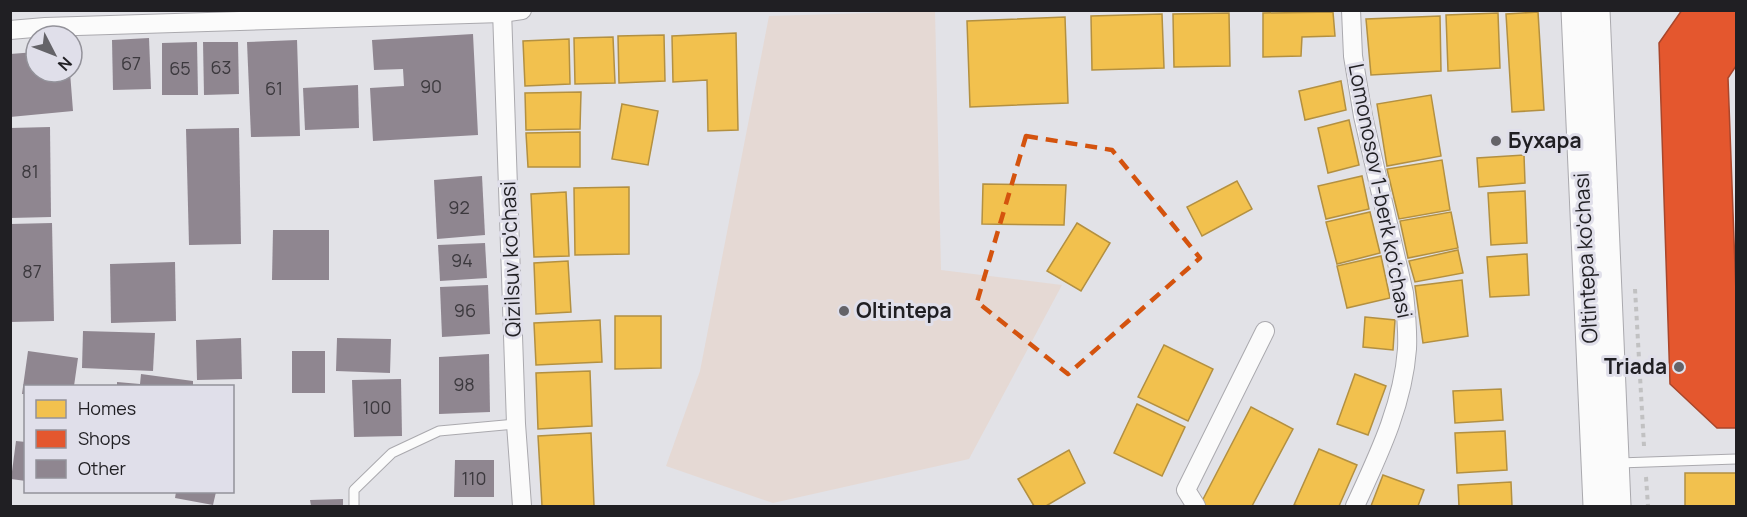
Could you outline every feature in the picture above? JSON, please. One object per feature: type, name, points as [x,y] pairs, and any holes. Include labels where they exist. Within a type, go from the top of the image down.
[{"type":"main road","name":"Oltintepa ko'chasi","points":[[1575,10],[1597,507]]},
{"type":"main road","name":"Oltintepa ko'chasi","points":[[1596,10],[1617,507]]},
{"type":"street","points":[[10,30],[57,26],[522,10]]},
{"type":"street","name":"Lomonosov 1-berk koʻchasi","points":[[1352,10],[1353,56],[1404,293],[1407,322],[1407,349],[1402,384],[1393,419],[1355,507]]},
{"type":"street","name":"Qizilsuv ko'chasi","points":[[502,12],[516,424],[522,507]]},
{"type":"street","points":[[1196,507],[1186,490],[1265,331]]},
{"type":"lane","points":[[354,507],[354,490],[392,453],[439,431],[516,424]]},
{"type":"lane","points":[[1615,463],[1737,459]]},
{"type":"highlighted area","points":[[1026,136],[1112,150],[1200,258],[1068,374],[977,302]]},
{"type":"shaded area","points":[[935,11],[941,270],[1062,285],[969,459],[773,503],[666,466],[700,371],[769,16]]},
{"type":"building: Homes","points":[[1333,12],[1335,36],[1302,37],[1301,56],[1263,57],[1263,13]]},
{"type":"building: Homes","points":[[1538,12],[1544,110],[1512,112],[1506,14]]},
{"type":"building: Homes","points":[[1229,13],[1230,66],[1174,67],[1173,14]]},
{"type":"building: Homes","points":[[1498,13],[1500,68],[1448,71],[1446,15]]},
{"type":"building: Homes","points":[[1162,14],[1164,68],[1092,70],[1091,16]]},
{"type":"building: Homes","points":[[1440,16],[1441,71],[1371,75],[1366,19]]},
{"type":"building: Homes","points":[[1065,17],[1068,103],[970,107],[967,21]]},
{"type":"building: Homes","points":[[736,33],[738,130],[708,131],[707,80],[673,82],[672,36]]},
{"type":"building: Homes","points":[[664,35],[665,81],[619,83],[618,36]]},
{"type":"building: Homes","points":[[613,37],[615,83],[575,84],[574,38]]},
{"type":"building: Homes","points":[[569,39],[570,84],[525,86],[523,41]]},
{"type":"building: Homes","points":[[1341,81],[1346,110],[1305,120],[1299,91]]},
{"type":"building: Homes","points":[[581,92],[580,129],[526,130],[525,93]]},
{"type":"building: Homes","points":[[1431,95],[1441,156],[1387,166],[1377,104]]},
{"type":"building: Homes","points":[[622,104],[658,111],[648,165],[612,159]]},
{"type":"building: Homes","points":[[1349,120],[1359,165],[1328,173],[1318,128]]},
{"type":"building: Homes","points":[[580,132],[580,167],[528,167],[526,133]]},
{"type":"building: Homes","points":[[1524,155],[1525,183],[1479,187],[1477,158]]},
{"type":"building: Homes","points":[[1442,160],[1450,210],[1399,219],[1387,169]]},
{"type":"building: Homes","points":[[1362,176],[1369,209],[1326,219],[1318,186]]},
{"type":"building: Homes","points":[[1237,181],[1252,209],[1202,236],[1187,207]]},
{"type":"building: Homes","points":[[983,184],[1066,185],[1064,225],[982,224]]},
{"type":"building: Homes","points":[[629,187],[629,254],[575,255],[574,188]]},
{"type":"building: Homes","points":[[1525,191],[1527,243],[1491,245],[1488,193]]},
{"type":"building: Homes","points":[[566,192],[569,256],[534,257],[531,194]]},
{"type":"building: Homes","points":[[1370,212],[1380,253],[1337,264],[1326,222]]},
{"type":"building: Homes","points":[[1451,212],[1458,248],[1408,258],[1400,221]]},
{"type":"building: Homes","points":[[1077,223],[1110,243],[1081,291],[1047,271]]},
{"type":"building: Homes","points":[[1458,250],[1463,273],[1415,282],[1409,261]]},
{"type":"building: Homes","points":[[1527,254],[1529,295],[1490,297],[1487,257]]},
{"type":"building: Homes","points":[[1381,256],[1390,298],[1347,308],[1337,266]]},
{"type":"building: Homes","points":[[568,261],[571,312],[536,314],[534,263]]},
{"type":"building: Homes","points":[[1462,280],[1468,336],[1423,343],[1415,286]]},
{"type":"building: Homes","points":[[615,316],[661,316],[661,368],[615,369]]},
{"type":"building: Homes","points":[[1365,317],[1395,320],[1393,350],[1363,347]]},
{"type":"building: Homes","points":[[600,320],[602,362],[536,365],[534,323]]},
{"type":"building: Homes","points":[[1164,345],[1213,369],[1188,421],[1138,397]]},
{"type":"building: Homes","points":[[590,371],[592,426],[538,429],[536,373]]},
{"type":"building: Homes","points":[[1355,374],[1386,386],[1368,435],[1337,424]]},
{"type":"building: Homes","points":[[1501,389],[1503,420],[1455,423],[1453,391]]},
{"type":"building: Homes","points":[[1137,404],[1185,427],[1162,476],[1114,453]]},
{"type":"building: Homes","points":[[1251,407],[1293,429],[1252,506],[1200,505]]},
{"type":"building: Homes","points":[[1505,431],[1507,470],[1457,473],[1455,433]]},
{"type":"building: Homes","points":[[591,433],[594,506],[542,506],[538,436]]},
{"type":"building: Homes","points":[[1319,449],[1357,465],[1339,506],[1294,505]]},
{"type":"building: Homes","points":[[1069,450],[1085,483],[1046,506],[1034,506],[1018,479]]},
{"type":"building: Homes","points":[[1685,473],[1736,473],[1736,506],[1685,506]]},
{"type":"building: Homes","points":[[1383,475],[1424,490],[1418,506],[1371,506]]},
{"type":"building: Homes","points":[[1511,482],[1512,506],[1459,506],[1458,485]]},
{"type":"building: Shops","points":[[1682,10],[1736,10],[1736,66],[1728,78],[1736,293],[1736,428],[1717,428],[1670,384],[1659,43]]},
{"type":"building: Other","points":[[473,34],[478,135],[373,141],[370,88],[404,86],[403,69],[374,70],[372,40]]},
{"type":"building: Other","points":[[149,38],[151,89],[113,90],[112,40]]},
{"type":"building: Other","points":[[297,40],[300,136],[251,137],[247,42]]},
{"type":"building: Other","points":[[197,42],[198,95],[162,95],[162,43]]},
{"type":"building: Other","points":[[203,42],[238,42],[239,94],[204,95]]},
{"type":"building: Other","points":[[24,53],[24,84],[71,84],[73,111],[10,117],[10,54]]},
{"type":"building: Other","points":[[358,85],[359,128],[305,130],[303,88]]},
{"type":"building: Other","points":[[50,127],[51,217],[10,218],[10,128]]},
{"type":"building: Other","points":[[239,128],[241,244],[189,245],[186,129]]},
{"type":"building: Other","points":[[482,176],[485,235],[437,239],[434,180]]},
{"type":"building: Other","points":[[52,223],[54,321],[10,322],[10,224]]},
{"type":"building: Other","points":[[273,230],[329,230],[329,280],[272,280]]},
{"type":"building: Other","points":[[485,243],[487,278],[440,281],[438,245]]},
{"type":"building: Other","points":[[175,262],[176,321],[111,323],[110,264]]},
{"type":"building: Other","points":[[488,285],[490,334],[442,337],[440,287]]},
{"type":"building: Other","points":[[83,331],[155,333],[153,371],[82,368]]},
{"type":"building: Other","points":[[241,338],[242,379],[197,380],[196,340]]},
{"type":"building: Other","points":[[337,338],[391,339],[390,373],[336,371]]},
{"type":"building: Other","points":[[28,351],[78,358],[74,385],[24,385],[24,394],[22,394]]},
{"type":"building: Other","points":[[292,351],[325,351],[325,393],[292,393]]},
{"type":"building: Other","points":[[489,354],[490,412],[439,414],[439,357]]},
{"type":"building: Other","points":[[141,374],[193,381],[193,385],[117,385],[117,382],[140,384]]},
{"type":"building: Other","points":[[401,379],[402,436],[354,437],[352,380]]},
{"type":"building: Other","points":[[16,441],[24,442],[24,481],[11,479]]},
{"type":"building: Other","points":[[455,460],[494,460],[494,497],[454,497]]},
{"type":"building: Other","points":[[176,493],[216,493],[213,505],[175,498]]},
{"type":"building: Other","points":[[343,499],[343,506],[311,506],[310,500]]},
{"type":"place","name":"Бухара","points":[[1496,141]]},
{"type":"place","name":"Oltintepa","points":[[844,311]]},
{"type":"place","name":"Triada","points":[[1679,367]]}]
